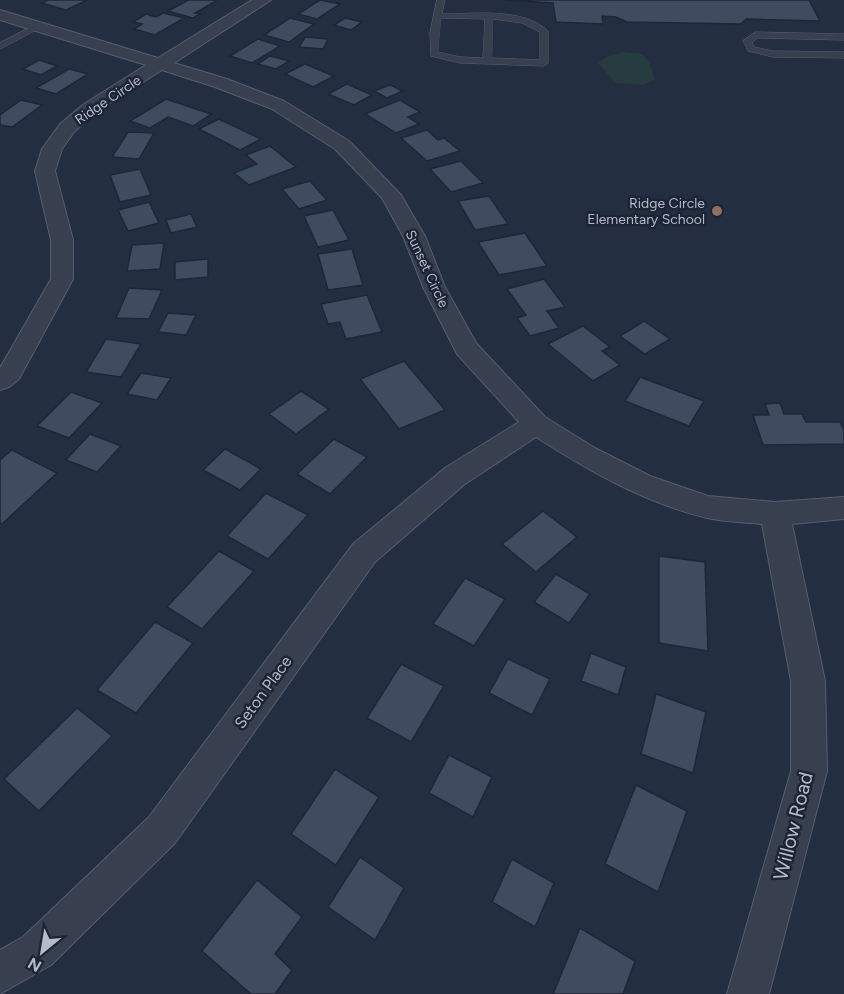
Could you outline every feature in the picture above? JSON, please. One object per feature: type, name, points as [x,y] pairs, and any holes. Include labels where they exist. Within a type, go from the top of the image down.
[{"type":"street","name":"Ridge Circle","points":[[0,381],[10,373],[62,279],[62,240],[45,171],[52,149],[67,128],[90,108],[263,0]]},
{"type":"street","name":"Sunset Circle","points":[[1,16],[221,83],[278,105],[342,145],[391,195],[414,236],[434,287],[466,348],[536,424],[585,455],[640,484],[708,507],[775,514],[844,508]]},
{"type":"street","name":"Seton Place","points":[[0,973],[37,951],[162,830],[364,553],[455,476],[536,424]]},
{"type":"street","name":"Willow Road","points":[[748,994],[809,771],[808,681],[775,514]]},
{"type":"lane","points":[[438,16],[520,19],[539,26],[544,31],[544,63],[460,60],[434,54],[433,40],[441,0]]},
{"type":"lane","points":[[487,61],[489,18]]},
{"type":"lane","points":[[0,46],[38,27]]},
{"type":"lane","points":[[844,37],[756,35],[747,40],[751,49],[773,54],[844,55]]},
{"type":"green space","points":[[624,52],[642,54],[649,62],[655,79],[643,85],[616,83],[598,63],[607,57]]},
{"type":"building","points":[[48,0],[87,0],[66,10],[42,3]]},
{"type":"building","points":[[184,0],[216,1],[195,13],[200,14],[193,18],[168,11],[187,1]]},
{"type":"building","points":[[320,0],[340,4],[317,19],[298,14]]},
{"type":"building","points":[[505,0],[809,0],[820,21],[746,19],[741,24],[627,22],[616,17],[602,16],[603,24],[556,22],[553,3]]},
{"type":"building","points":[[163,13],[184,18],[155,35],[134,29],[142,24],[133,22],[146,14],[156,17]]},
{"type":"building","points":[[290,18],[314,24],[289,42],[264,35]]},
{"type":"building","points":[[345,18],[362,22],[351,30],[334,25]]},
{"type":"building","points":[[305,37],[328,39],[323,49],[299,47]]},
{"type":"building","points":[[258,39],[280,46],[252,63],[230,56]]},
{"type":"building","points":[[270,56],[289,61],[276,69],[258,64]]},
{"type":"building","points":[[39,60],[57,66],[41,75],[23,69]]},
{"type":"building","points":[[305,64],[334,76],[313,87],[285,74]]},
{"type":"building","points":[[69,69],[88,74],[56,94],[36,88]]},
{"type":"building","points":[[347,84],[372,95],[354,105],[328,94]]},
{"type":"building","points":[[390,85],[403,91],[387,98],[374,91]]},
{"type":"building","points":[[166,99],[211,114],[193,126],[168,117],[150,128],[130,121]]},
{"type":"building","points":[[21,100],[42,105],[12,127],[0,125],[0,115]]},
{"type":"building","points":[[400,100],[420,112],[408,117],[419,124],[396,133],[365,114]]},
{"type":"building","points":[[219,119],[261,139],[240,150],[199,129]]},
{"type":"building","points":[[427,130],[438,140],[444,138],[460,151],[427,161],[401,138]]},
{"type":"building","points":[[128,132],[154,133],[139,159],[112,157]]},
{"type":"building","points":[[270,146],[296,167],[249,185],[234,173],[257,164],[246,155]]},
{"type":"building","points":[[461,161],[483,183],[451,192],[430,169]]},
{"type":"building","points":[[140,169],[151,195],[120,202],[110,175]]},
{"type":"building","points":[[310,181],[327,200],[299,209],[282,189]]},
{"type":"building","points":[[489,196],[508,224],[475,230],[458,201]]},
{"type":"building","points":[[149,202],[159,223],[128,231],[118,210]]},
{"type":"building","points":[[333,210],[349,240],[318,247],[304,216]]},
{"type":"building","points":[[191,214],[197,227],[171,233],[166,220]]},
{"type":"building","points":[[525,233],[547,266],[499,275],[478,242]]},
{"type":"building","points":[[164,243],[160,269],[127,271],[132,245]]},
{"type":"building","points":[[352,249],[363,285],[328,290],[318,254]]},
{"type":"building","points":[[208,259],[208,277],[175,280],[175,262]]},
{"type":"building","points":[[544,279],[565,307],[547,311],[559,328],[530,336],[517,318],[526,315],[507,289]]},
{"type":"building","points":[[129,288],[162,290],[149,319],[116,318]]},
{"type":"building","points":[[367,295],[382,332],[346,339],[340,322],[328,324],[321,304]]},
{"type":"building","points":[[168,313],[196,315],[186,335],[158,332]]},
{"type":"building","points":[[644,321],[670,339],[645,354],[620,336]]},
{"type":"building","points":[[583,326],[610,347],[602,351],[620,365],[593,381],[548,344]]},
{"type":"building","points":[[106,339],[141,344],[121,377],[86,372]]},
{"type":"building","points":[[404,361],[445,410],[399,429],[360,379]]},
{"type":"building","points":[[141,373],[171,378],[157,400],[127,394]]},
{"type":"building","points":[[640,377],[704,401],[689,426],[625,401]]},
{"type":"building","points":[[301,391],[329,409],[296,434],[269,414]]},
{"type":"building","points":[[71,392],[102,403],[69,438],[37,426]]},
{"type":"building","points":[[780,403],[784,414],[802,414],[806,422],[840,422],[844,431],[844,444],[763,445],[753,415],[769,415],[765,404]]},
{"type":"building","points":[[90,434],[121,446],[97,472],[66,460]]},
{"type":"building","points":[[334,439],[367,457],[330,494],[297,474]]},
{"type":"building","points":[[225,449],[261,469],[240,490],[203,470]]},
{"type":"building","points":[[12,450],[57,473],[2,524],[0,523],[0,460]]},
{"type":"building","points":[[266,493],[308,515],[268,559],[227,536]]},
{"type":"building","points":[[543,511],[577,537],[536,572],[502,544]]},
{"type":"building","points":[[219,551],[254,571],[202,629],[167,607]]},
{"type":"building","points":[[659,556],[705,562],[708,651],[659,643]]},
{"type":"building","points":[[556,574],[590,594],[569,623],[534,602]]},
{"type":"building","points":[[465,578],[505,599],[474,646],[433,624]]},
{"type":"building","points":[[155,622],[193,643],[136,713],[97,690]]},
{"type":"building","points":[[591,653],[626,667],[618,695],[581,681]]},
{"type":"building","points":[[508,659],[550,679],[532,715],[489,693]]},
{"type":"building","points":[[401,664],[444,686],[411,742],[367,718]]},
{"type":"building","points":[[656,694],[706,712],[693,773],[641,754]]},
{"type":"building","points":[[77,708],[112,736],[39,811],[4,779]]},
{"type":"building","points":[[449,755],[492,777],[473,817],[429,793]]},
{"type":"building","points":[[335,769],[379,797],[336,865],[291,834]]},
{"type":"building","points":[[636,785],[687,811],[658,892],[605,864]]},
{"type":"building","points":[[360,857],[404,888],[375,940],[328,907]]},
{"type":"building","points":[[512,859],[554,883],[535,927],[492,902]]},
{"type":"building","points":[[257,880],[302,917],[275,954],[292,970],[275,994],[251,994],[202,951]]},
{"type":"building","points":[[580,928],[635,961],[623,994],[553,994]]},
{"type":"place","name":"Ridge Circle Elementary School","points":[[717,211]]}]
